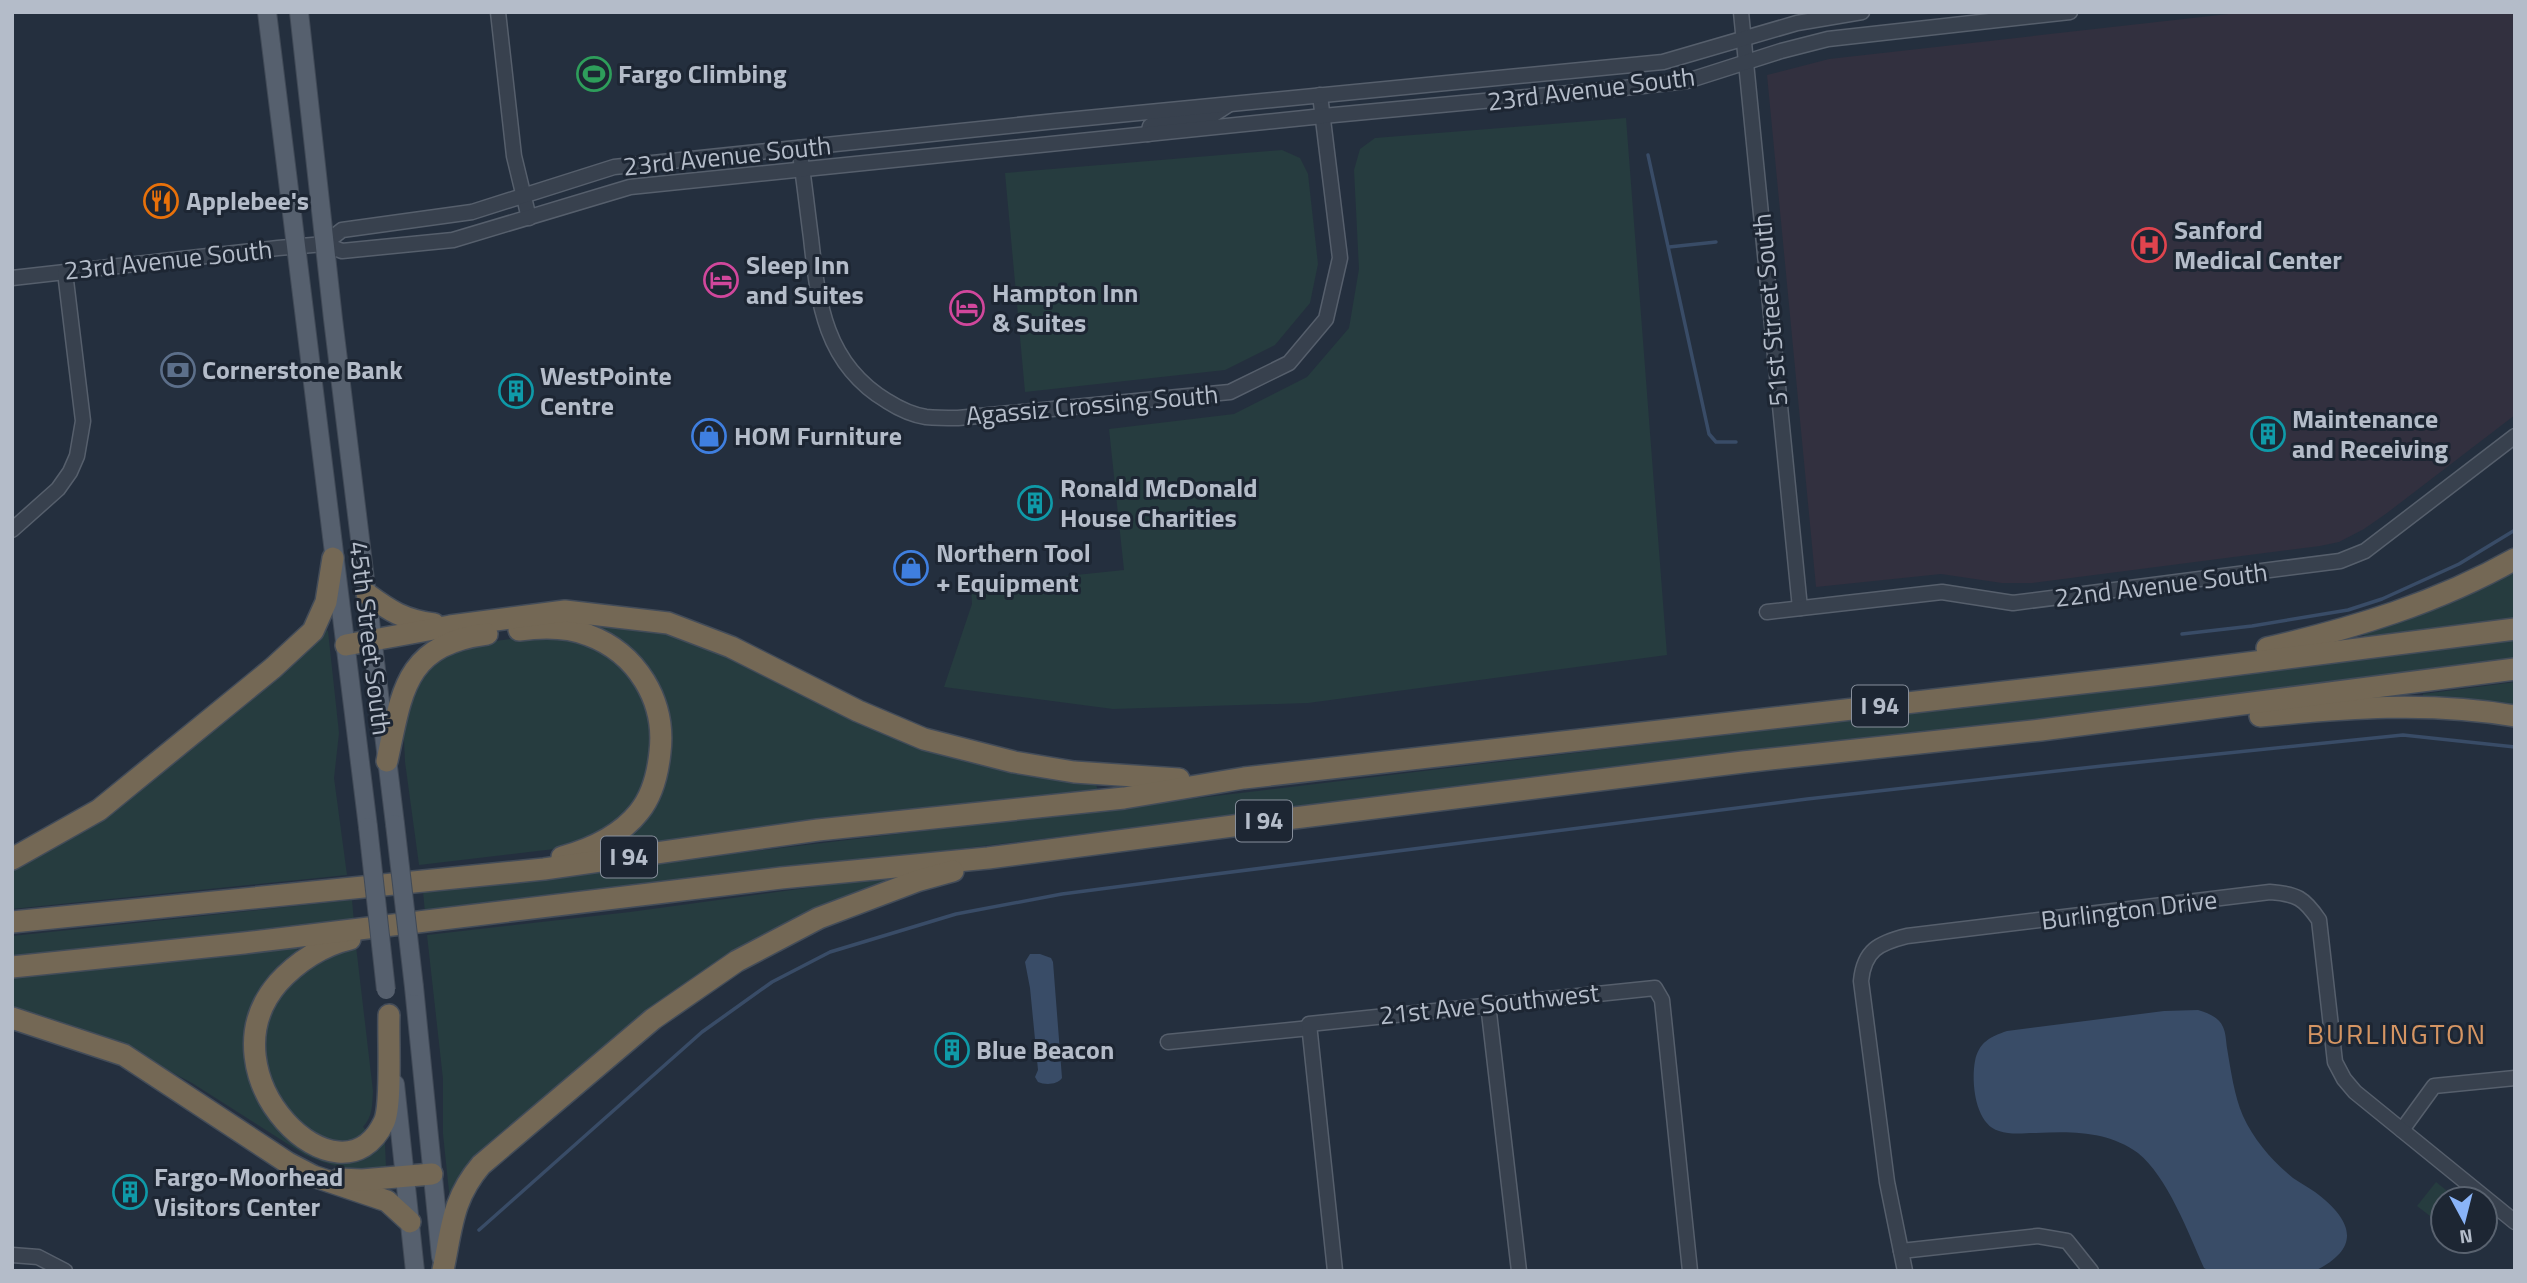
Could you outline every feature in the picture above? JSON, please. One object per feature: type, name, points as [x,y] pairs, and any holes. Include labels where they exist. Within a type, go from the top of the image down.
[{"type":"highway","points":[[12,859],[99,810],[273,668],[313,631],[326,602],[333,558]]},
{"type":"highway","points":[[2153,675],[2361,624],[2434,599],[2515,559]]},
{"type":"highway","points":[[367,594],[399,616],[416,622],[450,626]]},
{"type":"highway","points":[[346,645],[450,626],[565,611],[668,623],[731,647],[858,711],[924,738],[1014,762],[1074,772],[1158,779],[1244,778]]},
{"type":"highway","points":[[387,761],[408,679],[421,662],[451,643],[468,637],[557,628],[587,634],[633,664],[650,688],[659,711],[662,737],[659,767],[640,810],[625,827],[603,842],[574,854],[508,872]]},
{"type":"highway","name":"I 94","points":[[12,922],[508,872],[818,830],[1124,798],[1244,778],[2153,675],[2515,629]]},
{"type":"highway","name":"I 94","points":[[12,967],[244,943],[781,878],[1006,856],[1730,764],[2041,730],[2515,670]]},
{"type":"highway","points":[[2041,730],[2371,707],[2441,708],[2515,716]]},
{"type":"highway","points":[[443,1270],[458,1199],[467,1181],[481,1165],[653,1018],[737,961],[819,918],[917,881],[1006,856]]},
{"type":"highway","points":[[389,1015],[388,1102],[386,1119],[378,1133],[371,1142],[348,1152],[334,1151],[300,1136],[277,1113],[256,1070],[259,1020],[273,989],[290,970],[331,944],[447,918]]},
{"type":"highway","points":[[12,1018],[124,1055],[288,1163],[387,1201],[410,1222]]},
{"type":"highway","points":[[323,1178],[362,1180],[432,1174]]},
{"type":"main road","name":"45th Street South","points":[[267,12],[368,827],[415,1271]]},
{"type":"main road","name":"45th Street South","points":[[299,12],[324,244],[414,988],[443,1270]]},
{"type":"street","points":[[498,12],[514,156],[529,218]]},
{"type":"street","name":"51st Street South","points":[[1741,12],[1800,608]]},
{"type":"street","name":"23rd Avenue South","points":[[324,244],[342,230],[472,212],[614,167],[1663,62],[1797,23],[1863,12]]},
{"type":"street","name":"23rd Avenue South","points":[[12,278],[324,244],[342,251],[453,240],[630,187],[1687,81],[1828,39],[2070,12]]},
{"type":"street","name":"Agassiz Crossing South","points":[[799,148],[815,278],[827,331],[838,352],[857,377],[876,394],[898,407],[925,417],[958,418],[1230,392],[1289,363],[1326,318],[1340,258],[1320,95]]},
{"type":"street","name":"23rd Avenue South","points":[[1147,134],[1153,124],[1212,116],[1229,104]]},
{"type":"street","name":"23rd Avenue South","points":[[1075,142],[1085,135],[1137,127],[1141,121],[1140,113]]},
{"type":"street","points":[[12,530],[58,489],[77,456],[83,421],[65,272]]},
{"type":"street","name":"22nd Avenue South","points":[[1767,612],[1942,592],[2013,603],[2340,561],[2365,551],[2386,536],[2515,436]]},
{"type":"street","name":"Burlington Drive","points":[[1905,1271],[1887,1182],[1861,981],[1863,967],[1871,953],[1885,942],[1907,936],[2270,892],[2292,894],[2308,904],[2319,920],[2335,1062],[2344,1079],[2356,1092],[2515,1222]]},
{"type":"street","name":"21st Ave Southwest","points":[[1168,1042],[1489,1004],[1655,988],[1662,1000],[1690,1271]]},
{"type":"street","points":[[1489,1004],[1519,1271]]},
{"type":"street","points":[[1310,1026],[1335,1271]]},
{"type":"street","points":[[2402,1130],[2434,1086],[2515,1078]]},
{"type":"street","points":[[1901,1251],[2038,1236],[2067,1241],[2091,1271]]},
{"type":"street","points":[[12,1255],[38,1258],[65,1271]]},
{"type":"shaded area","name":"Sanford Medical Center","points":[[2246,12],[2515,12],[2515,415],[2387,513],[2339,542],[2032,583],[2002,583],[1941,574],[1816,587],[1767,75],[1829,59]]},
{"type":"green space","points":[[1626,118],[1667,655],[1308,703],[1113,709],[944,687],[972,604],[971,586],[1124,570],[1109,429],[1234,414],[1307,377],[1349,328],[1359,269],[1354,170],[1360,149],[1375,138]]},
{"type":"green space","points":[[1282,150],[1300,158],[1308,174],[1318,264],[1310,303],[1275,345],[1225,370],[1025,392],[1005,173]]},
{"type":"green space","points":[[2515,565],[2515,618],[2365,638],[2363,631]]},
{"type":"green space","points":[[581,619],[648,626],[722,650],[857,719],[1095,781],[1098,791],[621,846],[620,840],[635,829],[665,710]]},
{"type":"green space","points":[[323,629],[328,631],[339,733],[334,778],[347,875],[12,909],[12,867]]},
{"type":"green space","points":[[539,635],[564,636],[611,655],[638,686],[654,719],[650,775],[627,817],[580,846],[419,865],[405,762],[403,719],[424,668],[460,646]]},
{"type":"green space","points":[[2515,640],[2515,662],[425,913],[423,891]]},
{"type":"green space","points":[[2515,682],[2515,710],[2423,701],[2423,694]]},
{"type":"green space","points":[[895,876],[897,883],[762,939],[450,1201],[443,1134],[443,1079],[427,935],[630,912]]},
{"type":"green space","points":[[352,900],[354,922],[12,957],[12,936]]},
{"type":"green space","points":[[296,946],[299,953],[271,979],[256,1093],[272,1120],[305,1148],[379,1141],[385,1144],[386,1167],[345,1167],[305,1155],[192,1083],[152,1062],[12,1011],[12,976]]},
{"type":"green space","points":[[356,946],[373,1091],[370,1114],[363,1127],[368,1132],[348,1143],[319,1140],[278,1104],[262,1059],[272,1003],[309,963]]},
{"type":"green space","points":[[2429,1191],[2429,1215],[2417,1206]]},
{"type":"water","points":[[1030,954],[1040,954],[1051,958],[1053,962],[1062,1078],[1051,1084],[1038,1082],[1035,1077],[1038,1070],[1025,962]]},
{"type":"water","points":[[2198,1010],[2216,1018],[2223,1027],[2237,1100],[2247,1125],[2258,1142],[2293,1178],[2328,1202],[2344,1223],[2346,1243],[2330,1262],[2315,1271],[2210,1271],[2204,1268],[2168,1191],[2149,1163],[2138,1153],[2102,1136],[2063,1132],[2018,1134],[1999,1131],[1991,1127],[1980,1111],[1975,1091],[1975,1061],[1982,1045],[1995,1036],[2007,1031],[2164,1011]]},
{"type":"waterway","points":[[1648,155],[1709,434],[1716,442],[1736,442]]},
{"type":"waterway","points":[[1669,247],[1716,242]]},
{"type":"waterway","points":[[2182,634],[2348,610],[2382,599],[2459,564],[2515,530]]},
{"type":"waterway","points":[[479,1230],[702,1032],[772,982],[830,952],[956,914],[1062,894],[1200,876],[1807,799],[2102,766],[2403,735],[2515,747]]},
{"type":"place","name":"Fargo Climbing","points":[[594,74]]},
{"type":"place","name":"Applebee's","points":[[161,201]]},
{"type":"place","name":"Sanford Medical Center","points":[[2149,245]]},
{"type":"place","name":"Sleep Inn and Suites","points":[[721,280]]},
{"type":"place","name":"Hampton Inn & Suites","points":[[967,308]]},
{"type":"place","name":"Cornerstone Bank","points":[[178,370]]},
{"type":"place","name":"WestPointe Centre","points":[[516,391]]},
{"type":"place","name":"Maintenance and Receiving","points":[[2268,434]]},
{"type":"place","name":"HOM Furniture","points":[[709,436]]},
{"type":"place","name":"Ronald McDonald House Charities","points":[[1035,503]]},
{"type":"place","name":"Northern Tool + Equipment","points":[[911,568]]},
{"type":"place","name":"Blue Beacon","points":[[952,1050]]},
{"type":"place","name":"Fargo-Moorhead Visitors Center","points":[[130,1192]]},
{"type":"district","name":"BURLINGTON","points":[[2397,1034]]}]
